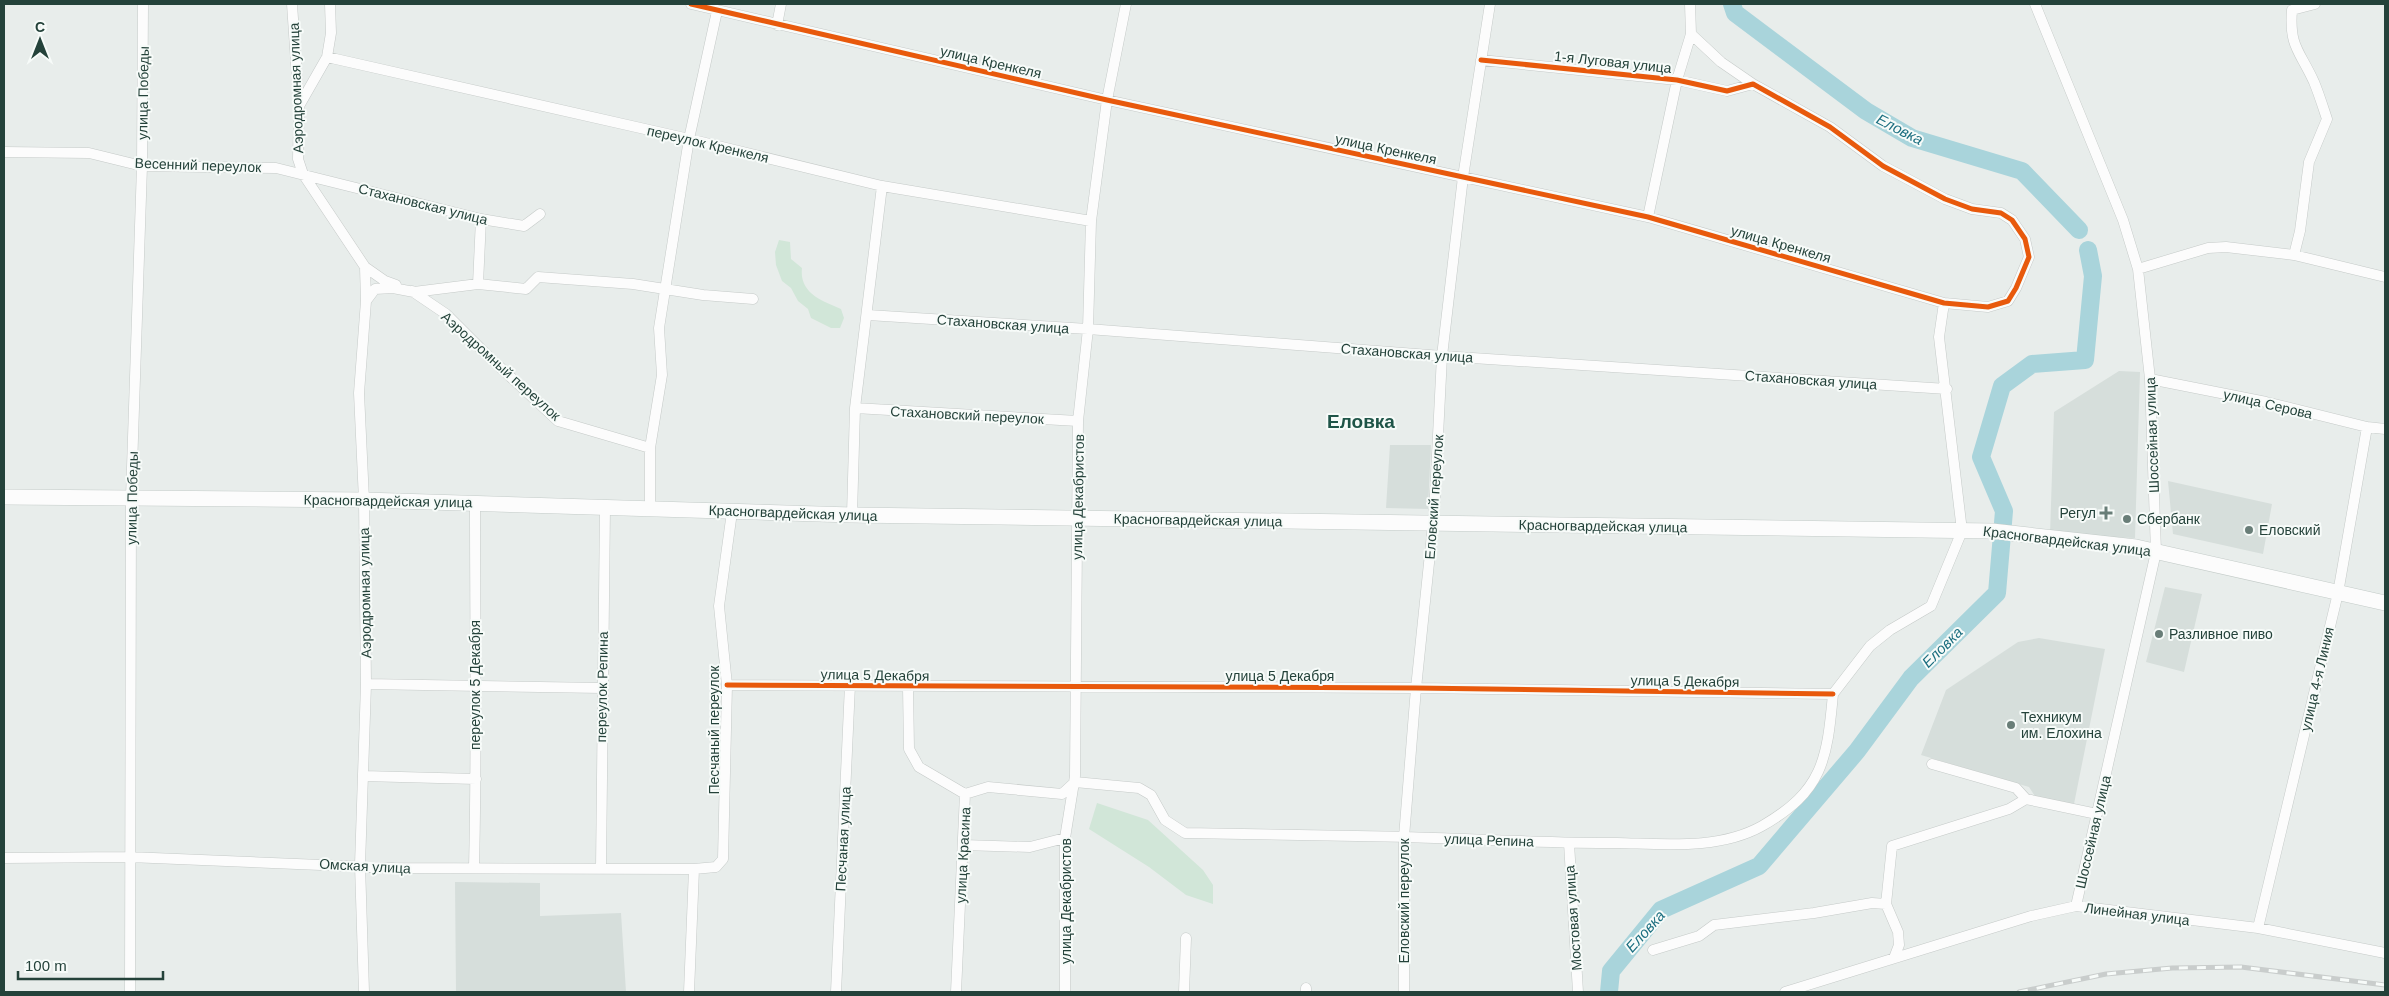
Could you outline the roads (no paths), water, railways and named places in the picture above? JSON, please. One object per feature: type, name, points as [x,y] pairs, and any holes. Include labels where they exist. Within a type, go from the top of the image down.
[{"type":"main road","name":"Красногвардейская улица","points":[[4,497],[364,500],[852,515],[1992,531],[2136,547],[2385,604]]},
{"type":"street","name":"улица Победы","points":[[130,992],[131,498],[142,166],[144,4]]},
{"type":"street","name":"Аэродромная улица","points":[[292,4],[299,107],[298,159],[303,174],[365,267],[366,301],[359,393],[364,500],[366,684],[360,865],[364,992]]},
{"type":"street","points":[[299,107],[328,58],[331,32],[330,4]]},
{"type":"street","name":"улица Кренкеля","points":[[691,4],[1107,100],[1648,217],[1944,303],[1988,307],[2008,301],[2016,288],[2029,257],[2025,239],[2012,220],[2001,213],[1972,209],[1945,199],[1883,166],[1830,126],[1753,84]]},
{"type":"street","points":[[777,25],[781,4]]},
{"type":"street","name":"улица Декабристов","points":[[1065,992],[1065,838],[1075,782],[1078,421],[1088,329],[1091,221],[1107,100],[1126,4]]},
{"type":"street","name":"Еловский переулок","points":[[1404,992],[1404,837],[1416,688],[1433,524],[1442,356],[1463,177],[1490,4]]},
{"type":"street","points":[[1648,217],[1677,80],[1691,34],[1690,4]]},
{"type":"street","name":"Шоссейная улица","points":[[2035,4],[2123,220],[2138,269],[2150,379],[2156,552],[2076,906]]},
{"type":"street","points":[[2294,256],[2300,231],[2310,162],[2327,119],[2313,82],[2297,52],[2290,32],[2292,10],[2316,4]]},
{"type":"street","points":[[650,508],[650,448],[662,375],[658,328],[689,139],[716,11]]},
{"type":"street","points":[[1691,34],[1721,62],[1753,84]]},
{"type":"street","name":"переулок Кренкеля","points":[[328,58],[689,139],[882,186],[1091,221]]},
{"type":"street","name":"1-я Луговая улица","points":[[1481,60],[1677,80],[1727,91],[1753,84]]},
{"type":"street","name":"Весенний переулок","points":[[4,152],[90,153],[142,166],[276,168],[303,174]]},
{"type":"street","name":"Стахановская улица","points":[[303,174],[481,219],[524,226],[540,214]]},
{"type":"street","points":[[852,515],[855,408],[868,315],[882,186]]},
{"type":"street","points":[[478,284],[481,219]]},
{"type":"street","points":[[2138,269],[2208,248],[2226,247],[2294,256],[2385,277]]},
{"type":"street","points":[[365,267],[385,281],[414,292]]},
{"type":"street","points":[[366,301],[375,288],[393,288],[414,292],[478,284],[526,289],[538,277],[633,284],[703,296],[753,299]]},
{"type":"street","name":"Аэродромный переулок","points":[[414,292],[446,314],[558,421],[650,448]]},
{"type":"street","points":[[1832,694],[1870,646],[1890,630],[1931,606],[1962,531],[1947,389],[1939,337],[1944,303]]},
{"type":"street","name":"Стахановская улица","points":[[868,315],[1088,329],[1442,356],[1947,389]]},
{"type":"street","name":"улица Серова","points":[[2150,379],[2266,402],[2385,430]]},
{"type":"street","name":"Стахановский переулок","points":[[855,408],[1078,421]]},
{"type":"street","name":"улица 4-я Линия","points":[[2258,928],[2338,593],[2367,427]]},
{"type":"street","name":"переулок 5 Декабря","points":[[474,868],[476,779],[474,686],[475,503]]},
{"type":"street","name":"переулок Репина","points":[[601,868],[605,507]]},
{"type":"street","name":"Песчаный переулок","points":[[724,859],[727,685],[719,606],[732,512]]},
{"type":"street","points":[[366,684],[602,688]]},
{"type":"street","name":"улица 5 Декабря","points":[[727,685],[1416,688],[1832,694]]},
{"type":"street","name":"Песчаная улица","points":[[836,992],[850,685]]},
{"type":"street","name":"улица Красина","points":[[908,687],[910,748],[919,767],[966,794],[956,992]]},
{"type":"street","name":"улица Репина","points":[[1075,782],[1138,788],[1151,795],[1165,820],[1185,833],[1404,837],[1569,843],[1694,844],[1737,837],[1762,826],[1800,799],[1814,783],[1823,762],[1828,737],[1832,694]]},
{"type":"street","points":[[1932,764],[2016,788],[2026,799],[2097,814]]},
{"type":"street","points":[[363,776],[476,779]]},
{"type":"street","points":[[966,794],[988,787],[1062,794],[1075,782]]},
{"type":"street","points":[[1894,958],[1899,945],[1898,932],[1886,904],[1892,846],[2009,809],[2026,799]]},
{"type":"street","points":[[963,845],[1030,847],[1065,838]]},
{"type":"street","name":"Мостовая улица","points":[[1569,843],[1578,992]]},
{"type":"street","name":"Омская улица","points":[[4,858],[129,857],[360,865],[394,868],[694,869],[716,867],[724,859]]},
{"type":"street","points":[[689,992],[694,869]]},
{"type":"street","points":[[1653,950],[1699,936],[1714,925],[1794,916],[1872,903],[1886,904]]},
{"type":"street","name":"Линейная улица","points":[[1785,992],[2031,916],[2076,906],[2258,928],[2385,953]]},
{"type":"street","points":[[1184,992],[1186,938]]},
{"type":"waterway","name":"Еловка","points":[[1732,4],[1735,13],[1866,111],[1912,138],[2022,171],[2079,230]]},
{"type":"waterway","name":"Еловка","points":[[1609,992],[1611,971],[1661,910],[1759,866],[1857,751],[1911,678],[1997,593],[2004,511],[1981,457],[2002,386],[2032,364],[2085,360],[2093,276],[2088,250]]},
{"type":"railway","points":[[2019,992],[2106,974],[2172,968],[2241,967],[2385,985]]},
{"type":"place","name":"Регул","points":[[2106,513]]},
{"type":"place","name":"Сбербанк","points":[[2127,519]]},
{"type":"place","name":"Еловский","points":[[2249,530]]},
{"type":"place","name":"Разливное пиво","points":[[2159,634]]},
{"type":"place","name":"Техникум им. Елохина","points":[[2011,725]]},
{"type":"district","name":"Еловка","points":[[1361,421]]}]
